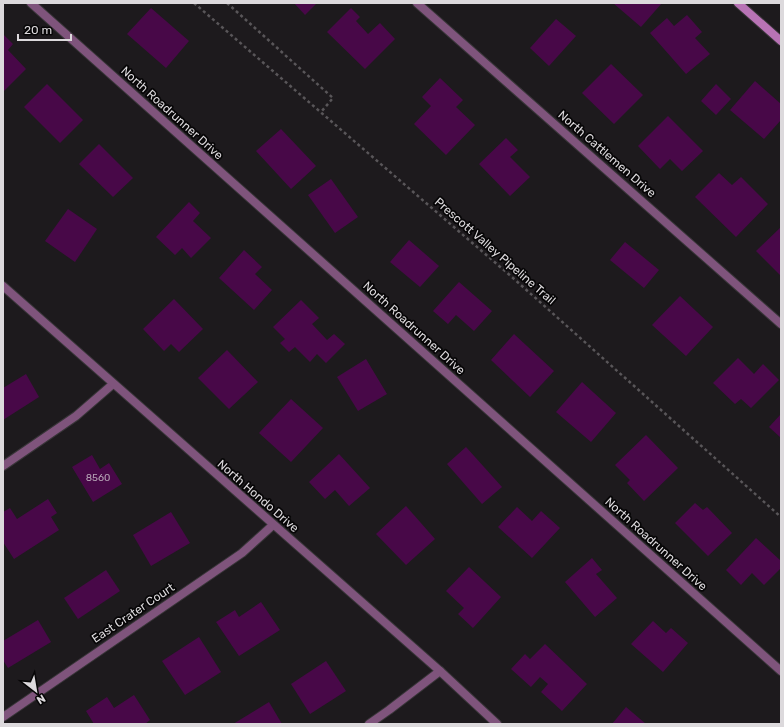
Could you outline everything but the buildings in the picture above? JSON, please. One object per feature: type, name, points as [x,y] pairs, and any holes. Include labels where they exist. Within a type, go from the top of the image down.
[{"type":"main road","points":[[738,3],[781,42]]},
{"type":"street","name":"North Roadrunner Drive","points":[[31,3],[781,671]]},
{"type":"street","name":"North Cattlemen Drive","points":[[416,3],[781,324]]},
{"type":"street","name":"North Hondo Drive","points":[[3,286],[112,384],[440,671],[497,724]]},
{"type":"street","points":[[3,466],[76,416],[112,384]]},
{"type":"street","name":"East Crater Court","points":[[3,717],[242,553],[273,525]]},
{"type":"street","points":[[369,724],[390,710],[440,671]]},
{"type":"path","name":"Prescott Valley Pipeline Trail","points":[[194,3],[513,278],[781,517]]},
{"type":"path","points":[[227,3],[334,98],[321,112]]}]
